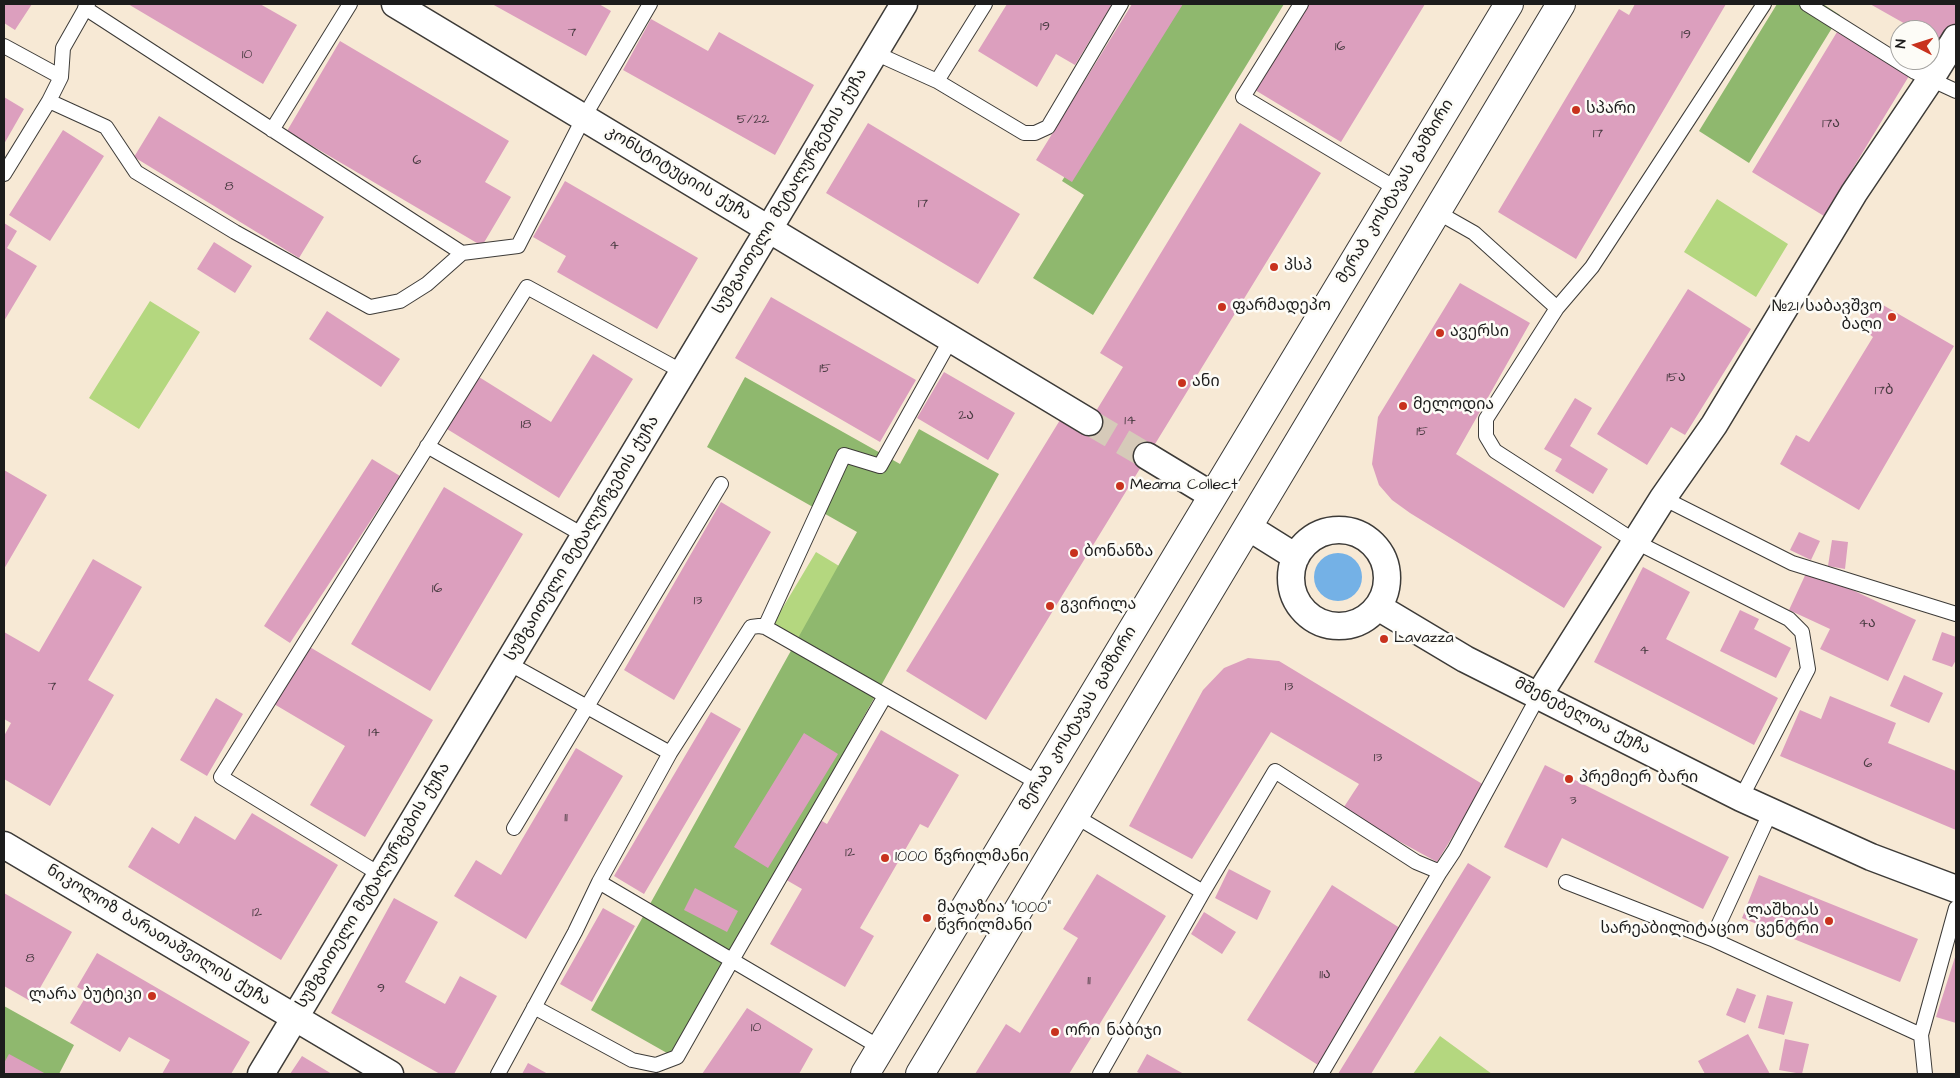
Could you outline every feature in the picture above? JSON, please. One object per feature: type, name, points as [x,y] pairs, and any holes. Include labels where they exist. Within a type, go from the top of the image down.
[{"type":"street","name":"კონსტიტუციის ქუჩა","points":[[395,4],[1089,422]]},
{"type":"street","name":"სუმგაითელი მეტალურგების ქუჩა","points":[[261,1074],[904,4]]},
{"type":"street","name":"მერაბ კოსტავას გამზირი","points":[[865,1074],[1509,4]]},
{"type":"street","points":[[922,1074],[1561,4]]},
{"type":"street","points":[[1539,695],[1663,498],[1714,425],[1854,193],[1956,38]]},
{"type":"street","points":[[1147,456],[1213,496]]},
{"type":"street","points":[[1248,527],[1296,557]]},
{"type":"street","points":[[1333,530],[1349,531],[1364,537],[1376,547],[1384,561],[1388,576],[1386,592],[1378,607],[1367,618],[1353,625],[1337,626],[1322,623],[1308,615],[1298,603],[1292,588],[1292,572],[1296,557],[1305,544],[1318,535],[1333,530]]},
{"type":"street","name":"მშენებელთა ქუჩა","points":[[1378,607],[1466,659],[1741,798],[1871,857],[1956,889]]},
{"type":"street","name":"ნიკოლოზ ბარათაშვილის ქუჩა","points":[[4,845],[390,1074]]},
{"type":"lane","points":[[272,130],[350,4]]},
{"type":"lane","points":[[49,101],[106,127],[136,172],[235,232],[370,307],[400,301],[427,284],[462,253],[518,246],[584,117],[650,4]]},
{"type":"lane","points":[[936,81],[984,4]]},
{"type":"lane","points":[[875,53],[936,81],[1024,133],[1035,133],[1048,128],[1122,4]]},
{"type":"lane","points":[[1301,4],[1242,97],[1397,189]]},
{"type":"lane","points":[[1741,798],[1808,669],[1802,632],[1789,619],[1636,542],[1495,451],[1486,436],[1486,419],[1557,308],[1592,267],[1764,4]]},
{"type":"lane","points":[[1807,4],[1930,80],[1956,91]]},
{"type":"lane","points":[[4,174],[62,77],[64,48],[86,6],[272,130],[462,253]]},
{"type":"lane","points":[[4,46],[62,77]]},
{"type":"lane","points":[[1437,212],[1474,233],[1557,308]]},
{"type":"lane","points":[[381,875],[221,777],[527,287],[683,372]]},
{"type":"lane","points":[[765,627],[844,455],[880,466],[951,339]]},
{"type":"lane","points":[[427,446],[585,536]]},
{"type":"lane","points":[[514,828],[721,484]]},
{"type":"lane","points":[[1663,498],[1792,564],[1956,614]]},
{"type":"lane","points":[[498,1074],[575,932],[599,882],[670,753],[751,628],[765,627],[1040,784]]},
{"type":"lane","points":[[508,663],[670,753]]},
{"type":"lane","points":[[1321,1074],[1454,851],[1539,695]]},
{"type":"lane","points":[[534,1007],[632,1060],[656,1065],[678,1057],[885,696]]},
{"type":"lane","points":[[1100,1074],[1203,892],[1275,771],[1416,862],[1440,872]]},
{"type":"lane","points":[[1712,939],[1771,811]]},
{"type":"lane","points":[[1075,816],[1203,892]]},
{"type":"lane","points":[[599,882],[881,1048]]},
{"type":"lane","points":[[1566,882],[1712,939],[1920,1035]]},
{"type":"lane","points":[[1925,1074],[1920,1035],[1956,908]]},
{"type":"green space","points":[[1170,4],[1284,4],[1093,315],[1033,278],[1084,195],[1062,181]]},
{"type":"green space","points":[[1777,4],[1823,4],[1840,15],[1749,163],[1699,131]]},
{"type":"green space","points":[[1717,199],[1788,244],[1756,297],[1684,252]]},
{"type":"green space","points":[[150,301],[200,332],[139,429],[89,398]]},
{"type":"green space","points":[[745,377],[900,464],[919,429],[999,474],[674,1057],[591,1010],[857,532],[707,447]]},
{"type":"green space","points":[[816,552],[910,609],[868,680],[773,624]]},
{"type":"green space","points":[[4,1006],[74,1045],[59,1074],[4,1074]]},
{"type":"green space","points":[[1440,1036],[1492,1074],[1413,1074]]},
{"type":"water","points":[[1333,553],[1343,553],[1355,560],[1362,572],[1362,582],[1355,594],[1343,601],[1333,601],[1325,597],[1318,590],[1314,582],[1314,572],[1318,564],[1325,557]]},
{"type":"building","points":[[4,4],[32,4],[15,30],[4,23]]},
{"type":"building","points":[[128,4],[260,4],[297,25],[263,84]]},
{"type":"building","points":[[492,4],[599,4],[611,11],[586,56]]},
{"type":"building","points":[[1007,4],[1112,4],[1075,65],[1056,54],[1037,87],[978,51]]},
{"type":"building","points":[[1132,4],[1183,4],[1072,182],[1036,160]]},
{"type":"building","points":[[1308,4],[1425,4],[1341,142],[1255,90]]},
{"type":"building","points":[[1635,4],[1726,4],[1576,259],[1498,212],[1619,9],[1629,15]]},
{"type":"building","points":[[1870,4],[1956,4],[1956,24],[1944,46],[1940,44],[1940,20],[1898,20]]},
{"type":"building","points":[[651,19],[708,51],[719,32],[814,85],[775,155],[623,70]]},
{"type":"building","points":[[1837,32],[1890,64],[1890,70],[1899,70],[1909,76],[1824,216],[1752,172]]},
{"type":"building","points":[[340,41],[509,141],[485,182],[511,197],[482,246],[287,131]]},
{"type":"building","points":[[4,97],[24,109],[4,144]]},
{"type":"building","points":[[159,116],[324,217],[299,258],[134,157]]},
{"type":"building","points":[[868,123],[1020,214],[978,284],[826,193]]},
{"type":"building","points":[[1240,123],[1321,173],[986,720],[906,671],[1060,420],[1082,434],[1123,367],[1100,353]]},
{"type":"building","points":[[63,130],[104,156],[50,241],[9,215]]},
{"type":"building","points":[[565,181],[698,258],[657,329],[557,272],[566,256],[533,237]]},
{"type":"building","points":[[4,223],[17,231],[7,248],[37,266],[4,321]]},
{"type":"building","points":[[214,242],[252,266],[235,293],[197,269]]},
{"type":"building","points":[[1460,283],[1530,323],[1456,454],[1602,547],[1564,608],[1392,500],[1379,485],[1372,464],[1378,417]]},
{"type":"building","points":[[1688,289],[1751,329],[1685,435],[1671,427],[1647,465],[1597,434]]},
{"type":"building","points":[[771,297],[916,380],[880,442],[735,358]]},
{"type":"building","points":[[1876,301],[1954,346],[1859,510],[1780,464],[1796,435],[1809,442],[1873,337],[1860,327]]},
{"type":"building","points":[[327,311],[400,359],[381,387],[309,339]]},
{"type":"building","points":[[593,354],[633,379],[559,498],[447,429],[479,377],[551,422]]},
{"type":"building","points":[[944,372],[1015,413],[988,460],[917,418]]},
{"type":"building","points":[[1575,398],[1592,408],[1570,446],[1608,469],[1593,494],[1555,471],[1562,459],[1544,449]]},
{"type":"building","points":[[372,459],[400,476],[290,643],[264,626]]},
{"type":"building","points":[[4,470],[47,495],[4,569]]},
{"type":"building","points":[[444,487],[523,534],[430,691],[351,644]]},
{"type":"building","points":[[721,502],[771,532],[674,700],[624,670]]},
{"type":"building","points":[[1799,532],[1820,541],[1811,560],[1790,550]]},
{"type":"building","points":[[1832,540],[1848,542],[1845,569],[1828,566]]},
{"type":"building","points":[[93,559],[142,587],[88,680],[114,695],[50,806],[4,779],[4,736],[11,723],[4,719],[4,632],[39,652]]},
{"type":"building","points":[[1643,567],[1690,592],[1666,639],[1778,698],[1754,745],[1594,662]]},
{"type":"building","points":[[1808,569],[1916,620],[1888,681],[1820,649],[1830,629],[1789,610]]},
{"type":"building","points":[[1740,610],[1759,619],[1754,629],[1791,648],[1776,678],[1720,651]]},
{"type":"building","points":[[1942,632],[1956,637],[1956,660],[1952,667],[1932,660]]},
{"type":"building","points":[[308,646],[433,720],[365,837],[310,805],[345,746],[274,704]]},
{"type":"building","points":[[1248,658],[1279,661],[1484,785],[1437,862],[1342,810],[1359,784],[1271,732],[1192,859],[1129,826],[1203,690],[1224,668]]},
{"type":"building","points":[[1904,675],[1943,693],[1929,723],[1890,706]]},
{"type":"building","points":[[1830,696],[1896,723],[1888,743],[1956,771],[1956,830],[1780,756],[1800,710],[1821,719]]},
{"type":"building","points":[[216,698],[243,714],[207,776],[180,760]]},
{"type":"building","points":[[711,712],[741,729],[644,894],[614,876]]},
{"type":"building","points":[[881,730],[959,775],[928,828],[920,824],[860,928],[874,936],[845,987],[770,944],[802,889],[783,878],[817,818],[827,824]]},
{"type":"building","points":[[804,733],[838,754],[768,868],[734,847]]},
{"type":"building","points":[[576,748],[623,776],[526,939],[454,896],[476,860],[501,875]]},
{"type":"building","points":[[1545,765],[1729,857],[1703,909],[1562,838],[1547,868],[1504,847]]},
{"type":"building","points":[[252,813],[338,865],[281,960],[128,867],[152,827],[179,844],[195,816],[235,840]]},
{"type":"building","points":[[1468,863],[1491,877],[1371,1074],[1338,1074]]},
{"type":"building","points":[[1229,869],[1271,891],[1257,920],[1215,898]]},
{"type":"building","points":[[1097,874],[1166,916],[1069,1074],[975,1074],[1006,1024],[1020,1033],[1078,938],[1063,929]]},
{"type":"building","points":[[1759,875],[1918,939],[1900,982],[1742,918]]},
{"type":"building","points":[[1332,885],[1403,930],[1318,1065],[1247,1020]]},
{"type":"building","points":[[695,888],[738,911],[727,932],[684,910]]},
{"type":"building","points":[[4,893],[72,932],[32,1002],[4,986]]},
{"type":"building","points":[[394,898],[438,922],[405,982],[445,1004],[460,976],[497,996],[454,1074],[440,1074],[331,1013]]},
{"type":"building","points":[[603,908],[635,926],[592,1002],[560,984]]},
{"type":"building","points":[[1204,912],[1236,932],[1222,954],[1191,934]]},
{"type":"building","points":[[97,953],[250,1042],[231,1074],[162,1074],[170,1060],[129,1037],[120,1052],[70,1023],[88,993],[77,987]]},
{"type":"building","points":[[1956,954],[1956,1023],[1936,1017]]},
{"type":"building","points":[[1737,988],[1756,995],[1745,1023],[1726,1015]]},
{"type":"building","points":[[1767,995],[1793,1002],[1784,1035],[1758,1028]]},
{"type":"building","points":[[747,1008],[813,1049],[799,1074],[702,1074]]},
{"type":"building","points":[[1748,1034],[1770,1074],[1705,1074],[1698,1061]]},
{"type":"building","points":[[1785,1039],[1809,1044],[1802,1074],[1779,1070]]},
{"type":"building","points":[[9,1054],[46,1074],[4,1074],[4,1063]]},
{"type":"building","points":[[1147,1054],[1184,1074],[1141,1074],[1137,1072]]},
{"type":"building","points":[[302,1056],[332,1074],[290,1074]]},
{"type":"building","points":[[528,1063],[548,1074],[522,1074]]},
{"type":"tunnel","points":[[1089,422],[1147,456]]},
{"type":"place","name":"სპარი","points":[[1576,110]]},
{"type":"place","name":"პსპ","points":[[1274,267]]},
{"type":"place","name":"ფარმადეპო","points":[[1222,307]]},
{"type":"place","name":"№21 საბავშვო ბაღი","points":[[1892,317]]},
{"type":"place","name":"ავერსი","points":[[1440,333]]},
{"type":"place","name":"ანი","points":[[1182,383]]},
{"type":"place","name":"მელოდია","points":[[1403,406]]},
{"type":"place","name":"Meama Collect","points":[[1120,486]]},
{"type":"place","name":"ბონანზა","points":[[1074,553]]},
{"type":"place","name":"გვირილა","points":[[1050,606]]},
{"type":"place","name":"Lavazza","points":[[1384,639]]},
{"type":"place","name":"პრემიერ ბარი","points":[[1569,779]]},
{"type":"place","name":"1000 წვრილმანი","points":[[885,858]]},
{"type":"place","name":"მაღაზია \"1000\" წვრილმანი","points":[[927,918]]},
{"type":"place","name":"ლაშხიას სარეაბილიტაციო ცენტრი","points":[[1829,921]]},
{"type":"place","name":"ლარა ბუტიკი","points":[[152,996]]},
{"type":"place","name":"ორი ნაბიჯი","points":[[1055,1032]]}]
